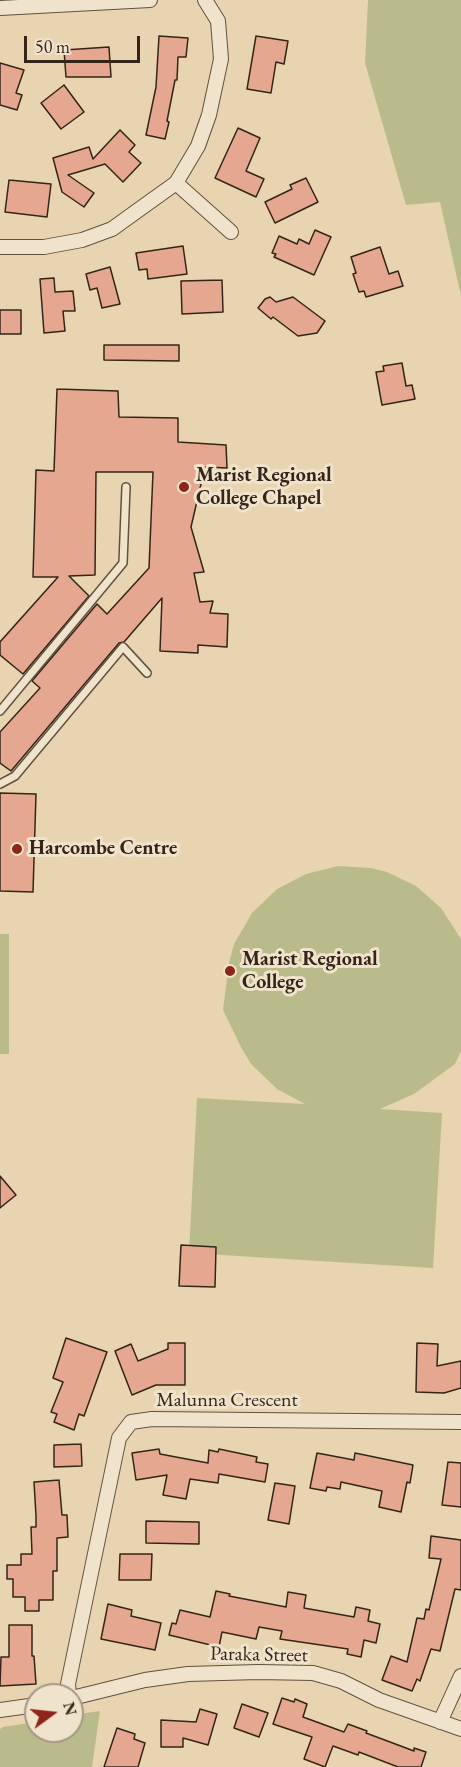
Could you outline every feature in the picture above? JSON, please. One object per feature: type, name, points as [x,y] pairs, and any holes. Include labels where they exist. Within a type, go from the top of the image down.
[{"type":"street","points":[[0,8],[21,3],[150,0]]},
{"type":"street","points":[[0,247],[44,247],[82,240],[112,229],[176,183],[198,146],[209,116],[221,59],[218,21],[205,0]]},
{"type":"street","points":[[176,183],[231,232]]},
{"type":"street","name":"Malunna Crescent","points":[[68,1683],[119,1438],[131,1422],[152,1419],[461,1422]]},
{"type":"street","name":"Paraka Street","points":[[84,1694],[145,1680],[188,1674],[313,1673],[461,1729]]},
{"type":"street","points":[[440,1722],[461,1677]]},
{"type":"street","points":[[0,1710],[24,1707]]},
{"type":"lane","points":[[0,711],[123,563],[126,487]]},
{"type":"lane","points":[[0,784],[15,776],[123,647],[147,673]]},
{"type":"green space","points":[[368,0],[461,0],[461,296],[440,202],[406,205],[365,63]]},
{"type":"green space","points":[[338,866],[371,868],[387,872],[416,886],[441,908],[461,939],[461,1051],[455,1064],[414,1094],[380,1109],[442,1113],[433,1268],[189,1253],[197,1098],[305,1104],[277,1089],[251,1064],[223,1010],[229,963],[234,944],[252,913],[277,889],[306,874]]},
{"type":"green space","points":[[0,934],[9,934],[9,1054],[0,1054]]},
{"type":"green space","points":[[100,1711],[92,1767],[0,1767],[0,1729],[3,1727],[24,1724],[24,1743],[84,1743],[84,1713]]},
{"type":"building","points":[[159,36],[188,38],[186,57],[178,57],[177,80],[175,80],[165,139],[146,135],[156,87]]},
{"type":"building","points":[[256,36],[288,41],[284,64],[276,62],[271,93],[247,89]]},
{"type":"building","points":[[109,47],[111,77],[66,77],[64,50]]},
{"type":"building","points":[[0,63],[24,70],[16,93],[22,95],[17,110],[0,105]]},
{"type":"building","points":[[64,85],[84,112],[61,129],[41,103]]},
{"type":"building","points":[[238,128],[260,138],[246,171],[264,179],[256,197],[215,178]]},
{"type":"building","points":[[120,130],[135,145],[129,152],[141,163],[123,182],[105,164],[68,175],[94,193],[84,207],[62,192],[53,158],[89,147],[93,159]]},
{"type":"building","points":[[306,178],[318,202],[275,223],[265,202],[292,189],[290,185]]},
{"type":"building","points":[[9,180],[51,184],[47,217],[5,212]]},
{"type":"building","points":[[315,230],[331,237],[314,275],[274,257],[276,254],[272,253],[279,236],[297,244],[299,239],[309,244]]},
{"type":"building","points":[[183,246],[187,274],[148,279],[147,269],[139,270],[136,253]]},
{"type":"building","points":[[380,247],[389,274],[398,271],[403,286],[366,297],[364,291],[359,292],[353,274],[356,273],[351,257]]},
{"type":"building","points":[[110,267],[120,304],[102,308],[97,288],[90,290],[86,274]]},
{"type":"building","points":[[54,278],[55,292],[73,291],[75,311],[63,311],[65,331],[44,333],[40,279]]},
{"type":"building","points":[[222,280],[223,312],[182,314],[181,281]]},
{"type":"building","points":[[270,297],[276,302],[293,297],[325,321],[317,333],[298,336],[258,308],[265,299]]},
{"type":"building","points":[[0,310],[21,310],[21,334],[0,334]]},
{"type":"building","points":[[104,345],[179,345],[179,361],[104,360]]},
{"type":"building","points":[[402,363],[406,386],[412,385],[415,399],[382,405],[376,372],[384,371],[383,366]]},
{"type":"building","points":[[57,389],[118,391],[119,417],[178,418],[178,442],[226,445],[227,468],[205,467],[191,527],[204,572],[194,573],[200,602],[213,601],[210,613],[228,614],[227,647],[198,645],[198,653],[160,651],[162,598],[124,642],[119,643],[11,771],[0,763],[0,732],[40,688],[32,681],[97,604],[107,614],[149,568],[153,472],[96,472],[95,575],[69,576],[89,596],[23,674],[0,655],[0,642],[58,577],[33,577],[36,470],[54,471]]},
{"type":"building","name":"Harcombe Centre","points":[[0,793],[36,794],[33,892],[0,891]]},
{"type":"building","points":[[0,1176],[16,1195],[0,1208]]},
{"type":"building","points":[[181,1245],[216,1247],[215,1287],[179,1286]]},
{"type":"building","points":[[66,1338],[107,1352],[84,1416],[79,1414],[74,1430],[54,1422],[57,1414],[51,1412],[63,1382],[53,1378]]},
{"type":"building","points":[[168,1343],[185,1343],[185,1385],[156,1385],[132,1395],[115,1351],[131,1344],[138,1361],[168,1349]]},
{"type":"building","points":[[417,1343],[438,1344],[437,1366],[461,1361],[461,1388],[444,1393],[416,1392]]},
{"type":"building","points":[[81,1444],[82,1466],[54,1467],[54,1445]]},
{"type":"building","points":[[159,1449],[160,1454],[208,1463],[209,1450],[218,1452],[219,1449],[257,1457],[256,1462],[268,1464],[265,1482],[219,1474],[218,1483],[190,1479],[186,1499],[163,1495],[167,1475],[136,1480],[132,1453]]},
{"type":"building","points":[[317,1453],[354,1460],[355,1453],[413,1465],[401,1512],[379,1507],[382,1491],[341,1482],[340,1489],[327,1487],[326,1491],[310,1488]]},
{"type":"building","points":[[448,1462],[461,1463],[461,1507],[442,1505]]},
{"type":"building","points":[[59,1480],[62,1515],[67,1515],[68,1537],[57,1538],[57,1571],[53,1571],[53,1600],[39,1600],[39,1611],[25,1611],[25,1597],[13,1597],[13,1579],[7,1579],[7,1565],[21,1565],[21,1554],[32,1554],[31,1527],[36,1527],[34,1482]]},
{"type":"building","points":[[275,1483],[295,1486],[289,1524],[268,1520]]},
{"type":"building","points":[[146,1521],[199,1522],[199,1544],[146,1543]]},
{"type":"building","points":[[431,1536],[461,1540],[461,1590],[455,1589],[440,1651],[431,1649],[420,1681],[417,1679],[412,1691],[382,1680],[391,1656],[407,1662],[417,1618],[424,1619],[426,1609],[429,1610],[441,1559],[429,1558]]},
{"type":"building","points":[[120,1554],[152,1554],[151,1580],[119,1580]]},
{"type":"building","points":[[216,1591],[230,1594],[229,1596],[286,1607],[288,1592],[306,1595],[304,1608],[354,1617],[356,1607],[370,1610],[368,1621],[380,1624],[376,1643],[364,1640],[361,1657],[347,1654],[348,1649],[280,1639],[282,1631],[259,1627],[256,1639],[222,1632],[219,1647],[169,1635],[172,1623],[176,1624],[180,1610],[210,1617]]},
{"type":"building","points":[[108,1604],[132,1610],[131,1616],[161,1623],[155,1650],[101,1639]]},
{"type":"building","points":[[9,1625],[32,1625],[32,1656],[34,1656],[36,1683],[0,1686],[1,1657],[9,1657]]},
{"type":"building","points":[[282,1698],[294,1702],[295,1699],[307,1704],[303,1717],[344,1732],[348,1724],[414,1751],[414,1748],[426,1752],[421,1767],[398,1767],[359,1752],[358,1755],[333,1746],[325,1767],[304,1759],[312,1737],[273,1724]]},
{"type":"building","points":[[242,1704],[268,1713],[259,1737],[234,1728]]},
{"type":"building","points":[[200,1709],[217,1714],[208,1745],[183,1738],[183,1747],[161,1747],[161,1720],[196,1722]]},
{"type":"building","points":[[117,1728],[135,1734],[134,1739],[145,1743],[138,1767],[104,1767]]},
{"type":"place","name":"Marist Regional College Chapel","points":[[184,487]]},
{"type":"place","name":"Harcombe Centre","points":[[17,849]]},
{"type":"place","name":"Marist Regional College","points":[[230,971]]}]
